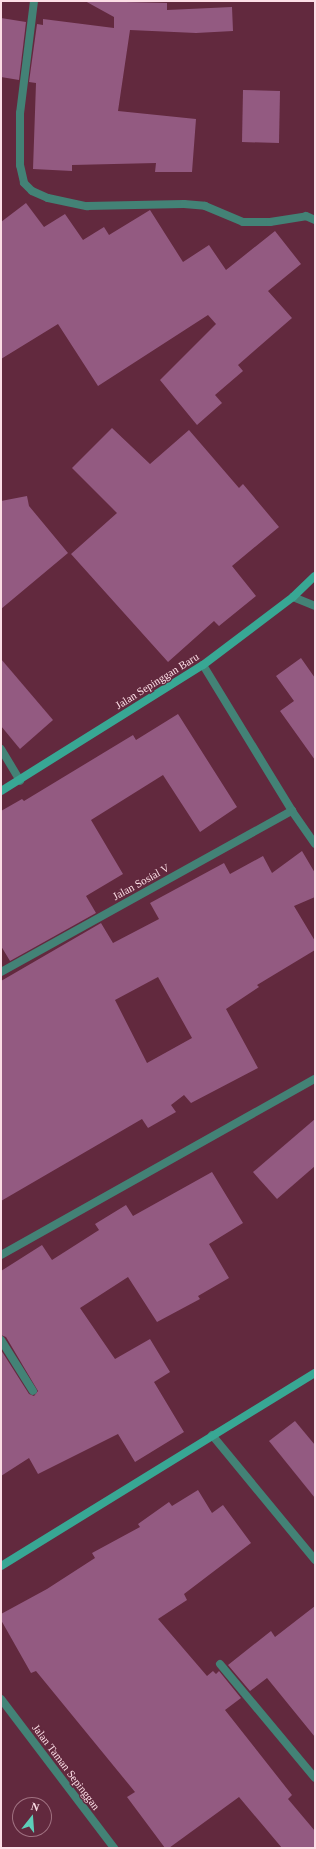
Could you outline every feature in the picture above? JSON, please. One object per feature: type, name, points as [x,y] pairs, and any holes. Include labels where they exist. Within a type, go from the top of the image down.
[{"type":"street","points":[[34,1],[20,114],[20,165],[24,184],[32,191],[48,198],[87,206],[184,204],[206,206],[243,222],[270,222],[306,216],[315,220]]},
{"type":"street","name":"Jalan Sepinggan Baru","points":[[1,791],[203,665],[293,597],[315,576]]},
{"type":"street","points":[[293,597],[315,606]]},
{"type":"street","points":[[203,665],[292,811],[315,844]]},
{"type":"street","points":[[1,749],[20,780]]},
{"type":"street","name":"Jalan Sosial V","points":[[1,972],[292,811]]},
{"type":"street","points":[[1,1255],[315,1079]]},
{"type":"street","points":[[1,1340],[33,1391]]},
{"type":"street","points":[[1,1566],[212,1435],[315,1374]]},
{"type":"street","points":[[212,1435],[315,1560]]},
{"type":"street","points":[[220,1664],[315,1778]]},
{"type":"street","name":"Jalan Taman Sepinggan","points":[[1,1699],[114,1848]]},
{"type":"building","points":[[85,1],[167,3],[167,10],[232,7],[233,31],[196,33],[130,30],[118,111],[196,119],[192,172],[155,172],[156,163],[72,165],[72,171],[33,169],[36,83],[29,82],[37,24],[43,25],[43,19],[114,28],[114,17]]},
{"type":"building","points":[[1,18],[26,22],[19,80],[1,77]]},
{"type":"building","points":[[243,90],[280,91],[279,143],[242,142]]},
{"type":"building","points":[[26,203],[44,227],[65,214],[83,240],[104,227],[109,235],[150,210],[183,262],[209,245],[226,270],[275,231],[301,264],[268,291],[292,318],[238,365],[243,371],[215,395],[222,403],[197,425],[160,380],[216,324],[208,315],[98,386],[58,324],[1,359],[1,222]]},
{"type":"building","points":[[112,428],[150,464],[189,430],[239,488],[243,484],[279,527],[232,566],[256,596],[219,626],[214,621],[168,662],[71,554],[117,513],[72,468]]},
{"type":"building","points":[[27,496],[29,506],[68,553],[1,609],[1,501]]},
{"type":"building","points":[[301,658],[315,678],[315,760],[280,711],[294,701],[276,676]]},
{"type":"building","points":[[1,659],[53,720],[20,749],[1,726]]},
{"type":"building","points":[[178,714],[237,807],[200,832],[163,775],[91,820],[123,874],[86,896],[96,913],[10,961],[1,946],[1,811],[22,799],[24,801],[133,735],[136,740]]},
{"type":"building","points":[[302,851],[315,873],[315,897],[294,906],[315,941],[315,950],[257,985],[259,987],[226,1009],[258,1068],[191,1103],[184,1095],[171,1105],[176,1112],[148,1128],[142,1119],[1,1201],[1,981],[101,923],[113,943],[159,919],[150,903],[224,863],[230,874],[263,856],[272,873]],"holes":[[[158,977],[192,1038],[147,1063],[115,1000]]]},
{"type":"building","points":[[315,1119],[315,1166],[277,1199],[253,1172]]},
{"type":"building","points":[[212,1172],[243,1223],[209,1244],[229,1278],[198,1296],[200,1299],[157,1322],[128,1277],[80,1308],[115,1359],[150,1339],[170,1372],[154,1382],[184,1432],[135,1462],[118,1434],[38,1474],[29,1458],[1,1476],[1,1350],[29,1394],[34,1396],[38,1391],[6,1337],[1,1335],[1,1271],[42,1245],[52,1260],[99,1230],[95,1224],[126,1205],[133,1216]]},
{"type":"building","points":[[295,1421],[315,1445],[315,1498],[269,1441]]},
{"type":"building","points":[[198,1490],[212,1513],[223,1505],[251,1543],[184,1594],[187,1600],[158,1619],[207,1676],[213,1671],[216,1674],[219,1671],[241,1698],[225,1710],[292,1795],[288,1799],[315,1831],[315,1848],[282,1848],[239,1797],[169,1848],[165,1848],[127,1797],[135,1792],[36,1671],[31,1673],[1,1620],[1,1614],[47,1589],[95,1558],[92,1553],[140,1527],[138,1524],[169,1502],[172,1506]]},
{"type":"building","points":[[315,1606],[315,1737],[267,1678],[250,1691],[228,1665],[271,1631],[275,1637]]}]
